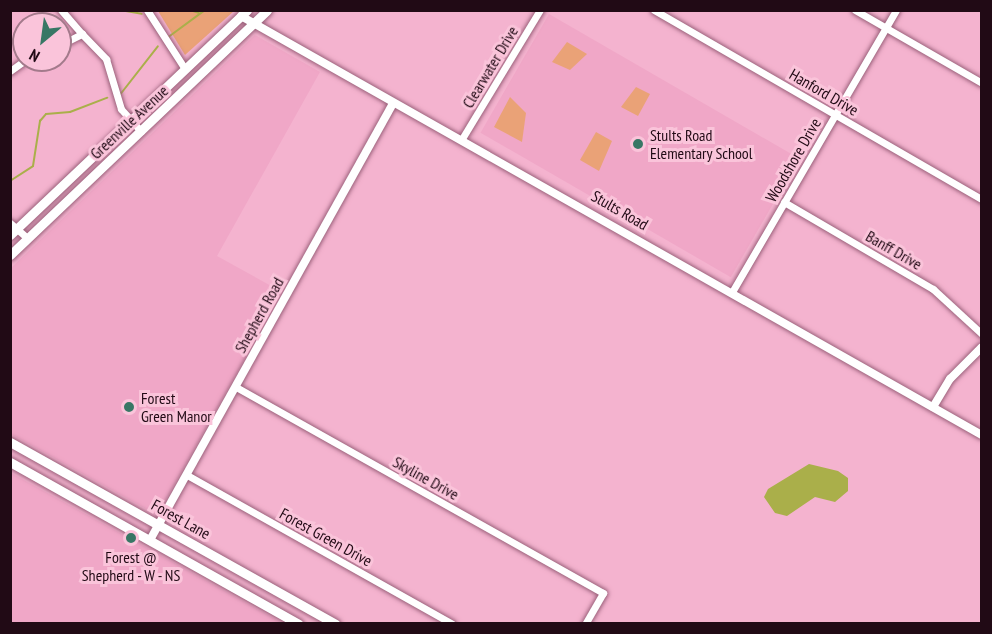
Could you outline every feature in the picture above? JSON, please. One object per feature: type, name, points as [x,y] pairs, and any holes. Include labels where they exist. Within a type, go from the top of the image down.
[{"type":"main road","name":"Greenville Avenue","points":[[10,255],[267,10]]},
{"type":"main road","name":"Greenville Avenue","points":[[12,229],[133,122],[244,13]]},
{"type":"main road","name":"Forest Lane","points":[[10,442],[336,624]]},
{"type":"main road","name":"Forest Lane","points":[[10,462],[299,624]]},
{"type":"main road","points":[[45,481],[53,465]]},
{"type":"main road","points":[[219,579],[228,563]]},
{"type":"street","points":[[61,10],[106,59],[118,102],[141,131]]},
{"type":"street","points":[[147,10],[185,69]]},
{"type":"street","name":"Clearwater Drive","points":[[463,137],[540,10]]},
{"type":"street","name":"Hanford Drive","points":[[654,10],[981,198]]},
{"type":"street","points":[[855,10],[981,83]]},
{"type":"street","name":"Woodshore Drive","points":[[732,292],[896,10]]},
{"type":"street","name":"Stults Road","points":[[244,13],[254,23],[393,104],[463,137],[981,435]]},
{"type":"street","points":[[72,38],[82,33]]},
{"type":"street","name":"Shepherd Road","points":[[150,540],[393,104]]},
{"type":"street","name":"Banff Drive","points":[[784,202],[933,289],[981,334]]},
{"type":"street","points":[[12,229],[27,238]]},
{"type":"street","points":[[933,407],[950,379],[981,347]]},
{"type":"street","name":"Skyline Drive","points":[[236,387],[603,593],[585,624]]},
{"type":"street","name":"Forest Green Drive","points":[[187,475],[452,624]]},
{"type":"shaded area","points":[[158,11],[234,11],[185,55]]},
{"type":"shaded area","name":"Stults Road Elementary School","points":[[549,14],[799,158],[731,277],[480,133]]},
{"type":"shaded area","points":[[255,35],[320,72],[217,256],[282,292],[157,515],[11,434],[11,268]]},
{"type":"shaded area","points":[[567,42],[587,54],[570,70],[552,62]]},
{"type":"shaded area","points":[[636,87],[650,94],[638,116],[621,107]]},
{"type":"shaded area","points":[[510,97],[526,113],[522,142],[494,127]]},
{"type":"shaded area","points":[[596,132],[612,141],[599,171],[580,160]]},
{"type":"shaded area","points":[[809,464],[838,471],[848,478],[848,491],[835,502],[815,497],[787,516],[775,513],[764,497],[768,489]]},
{"type":"shaded area","points":[[11,473],[149,549],[282,623],[11,623]]},
{"type":"waterway","points":[[120,10],[142,14]]},
{"type":"waterway","points":[[190,10],[199,13]]},
{"type":"waterway","points":[[167,38],[205,10]]},
{"type":"waterway","points":[[119,96],[158,46]]},
{"type":"waterway","points":[[10,181],[33,166],[40,121],[46,114],[70,112],[107,98]]},
{"type":"place","name":"Stults Road Elementary School","points":[[638,144]]},
{"type":"place","name":"Forest Green Manor","points":[[129,407]]},
{"type":"place","name":"Forest @ Shepherd - W - NS","points":[[131,538]]}]
